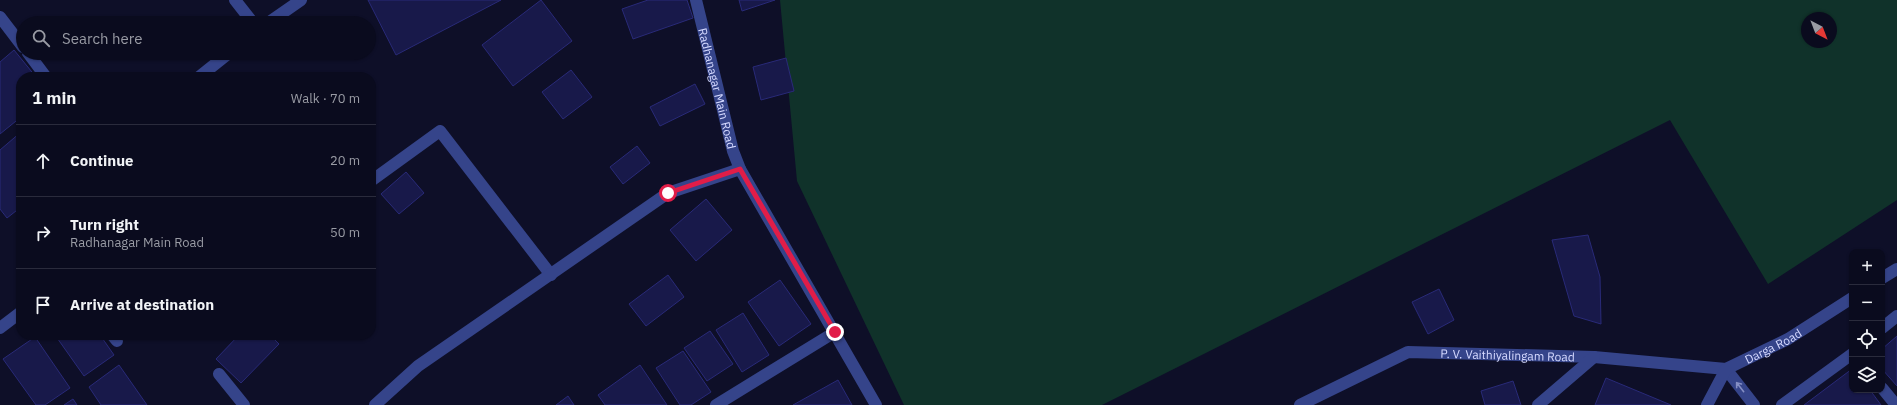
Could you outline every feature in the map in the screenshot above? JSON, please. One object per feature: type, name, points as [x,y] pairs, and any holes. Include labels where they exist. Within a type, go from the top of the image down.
[{"type":"street","points":[[235,0],[248,16]]},
{"type":"street","points":[[278,16],[301,0]]},
{"type":"street","name":"Radhanagar Main Road","points":[[696,0],[733,151],[740,169],[876,405]]},
{"type":"street","points":[[0,17],[16,38]]},
{"type":"street","points":[[33,60],[42,72]]},
{"type":"street","points":[[205,72],[220,60]]},
{"type":"street","points":[[376,177],[440,131],[551,274]]},
{"type":"street","points":[[375,405],[418,366],[668,193],[740,169]]},
{"type":"street","points":[[1885,276],[1897,269]]},
{"type":"street","name":"Darga Road","points":[[1726,369],[1788,338],[1849,300]]},
{"type":"street","points":[[0,328],[16,316]]},
{"type":"street","points":[[1885,326],[1897,316]]},
{"type":"street","points":[[716,405],[835,332]]},
{"type":"street","name":"P. V. Vaithiyalingam Road","points":[[1300,405],[1408,352],[1594,357],[1726,369]]},
{"type":"street","points":[[1782,405],[1849,356]]},
{"type":"street","points":[[1538,405],[1594,357]]},
{"type":"street","points":[[1707,405],[1726,369],[1754,405]]},
{"type":"street","points":[[219,374],[244,405]]},
{"type":"street","points":[[1885,392],[1896,405]]},
{"type":"green space","points":[[780,0],[1897,0],[1897,200],[1768,284],[1670,120],[1102,405],[904,405],[797,181]]},
{"type":"building","points":[[368,0],[501,0],[396,55]]},
{"type":"building","points":[[541,0],[572,41],[513,86],[482,45]]},
{"type":"building","points":[[648,0],[687,0],[693,18],[633,39],[622,9]]},
{"type":"building","points":[[739,0],[775,0],[742,11]]},
{"type":"building","points":[[14,50],[16,52],[16,60],[22,60],[32,72],[16,72],[16,121],[0,134],[0,62]]},
{"type":"building","points":[[786,58],[794,91],[761,100],[753,67]]},
{"type":"building","points":[[571,70],[592,97],[563,119],[542,92]]},
{"type":"building","points":[[695,84],[705,104],[660,126],[650,107]]},
{"type":"building","points":[[16,136],[16,211],[7,218],[0,209],[0,150]]},
{"type":"building","points":[[637,146],[650,163],[623,184],[610,167]]},
{"type":"building","points":[[406,172],[424,193],[399,214],[381,194]]},
{"type":"building","points":[[706,199],[732,230],[696,261],[670,230]]},
{"type":"building","points":[[1588,235],[1600,277],[1601,324],[1574,316],[1552,240]]},
{"type":"building","points":[[668,275],[684,297],[646,326],[629,304]]},
{"type":"building","points":[[780,280],[811,324],[779,346],[748,302]]},
{"type":"building","points":[[1439,289],[1454,320],[1428,334],[1412,302]]},
{"type":"building","points":[[743,313],[769,355],[742,372],[716,330]]},
{"type":"building","points":[[710,331],[733,364],[707,381],[684,348]]},
{"type":"building","points":[[1897,336],[1897,386],[1885,372],[1885,346]]},
{"type":"building","points":[[31,340],[37,340],[70,388],[45,405],[36,405],[3,359]]},
{"type":"building","points":[[59,340],[104,340],[114,355],[84,376]]},
{"type":"building","points":[[234,340],[275,340],[279,344],[241,383],[216,359]]},
{"type":"building","points":[[683,351],[711,392],[691,405],[680,405],[656,368]]},
{"type":"building","points":[[119,365],[147,405],[101,405],[89,387]]},
{"type":"building","points":[[640,365],[667,405],[605,405],[598,395]]},
{"type":"building","points":[[1849,371],[1849,393],[1872,393],[1881,405],[1804,405]]},
{"type":"building","points":[[1606,378],[1671,405],[1595,405]]},
{"type":"building","points":[[838,380],[852,405],[793,405]]},
{"type":"building","points":[[1513,381],[1521,405],[1485,405],[1481,391]]},
{"type":"building","points":[[568,396],[574,405],[556,405]]},
{"type":"building","points":[[73,399],[77,405],[64,405]]},
{"type":"route","points":[[668,193],[740,169],[835,332]]}]
